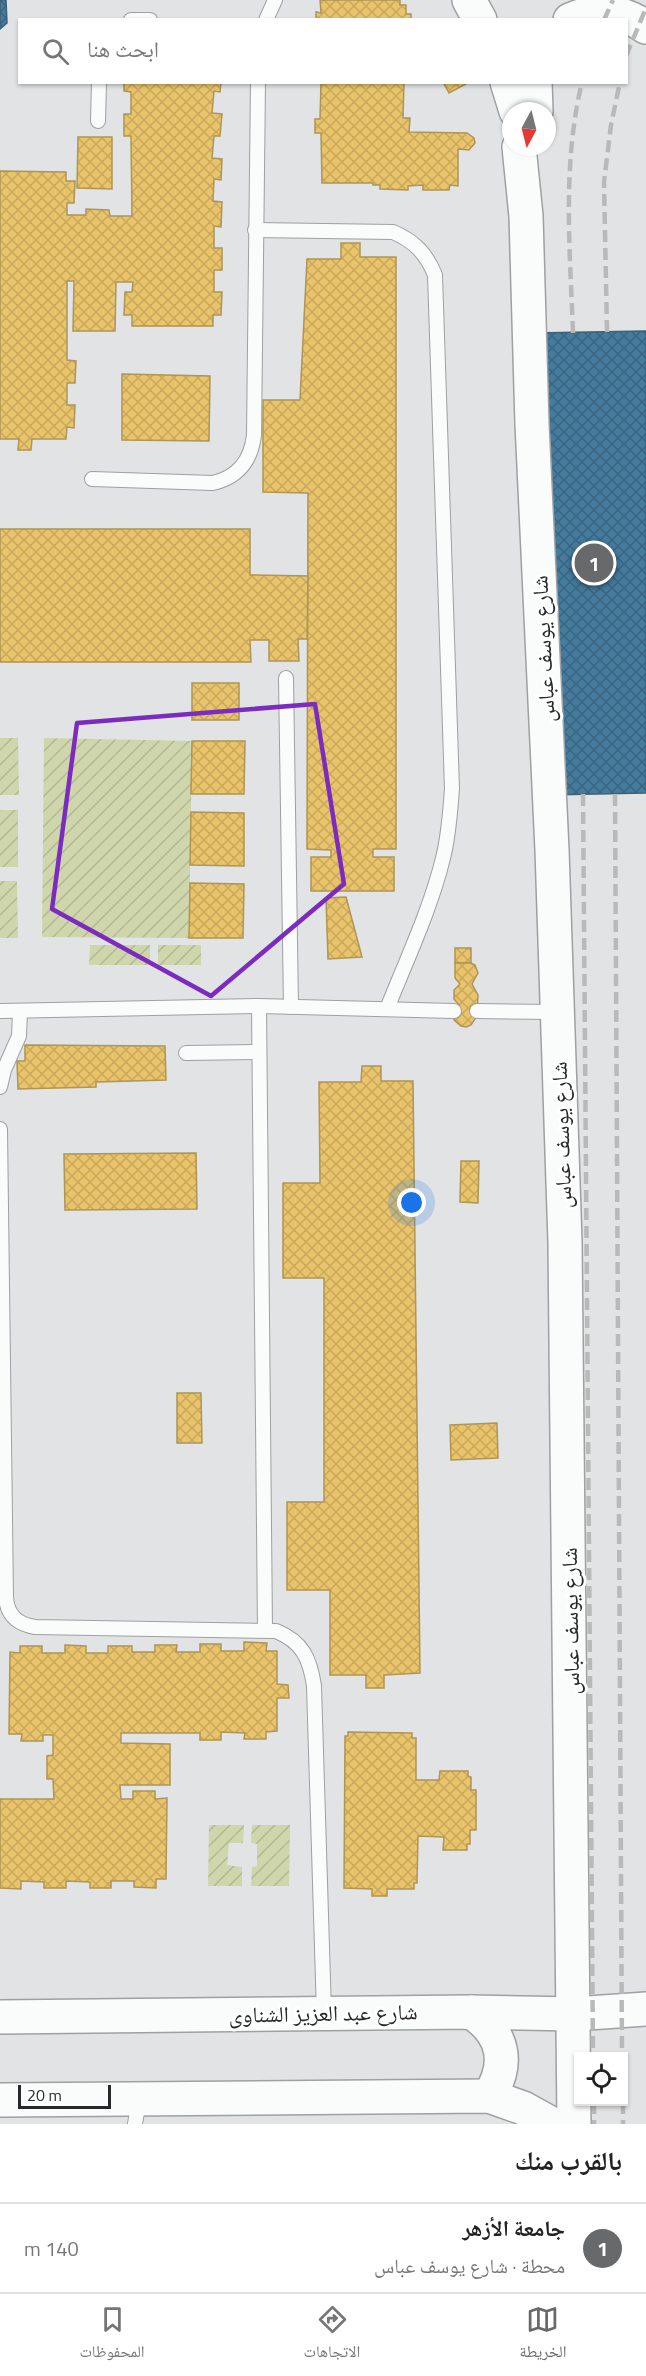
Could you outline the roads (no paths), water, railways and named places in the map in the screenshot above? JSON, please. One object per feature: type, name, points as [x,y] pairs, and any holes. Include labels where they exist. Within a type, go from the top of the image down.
[{"type":"main road","points":[[469,0],[479,18]]},
{"type":"main road","points":[[576,18],[591,13],[615,13],[631,18],[646,27]]},
{"type":"main road","points":[[508,84],[513,102]]},
{"type":"main road","points":[[535,84],[536,102]]},
{"type":"main road","name":"شارع يوسف عباس","points":[[520,156],[526,216],[532,424],[552,850],[565,1254],[574,2124]]},
{"type":"main road","points":[[526,216],[537,172],[536,156]]},
{"type":"main road","name":"شارع عبد العزيز الشناوى","points":[[0,2017],[471,2012],[574,2014],[646,2008]]},
{"type":"main road","points":[[471,2012],[483,2019],[499,2043],[502,2057],[501,2071],[489,2096]]},
{"type":"main road","points":[[0,2100],[137,2111],[489,2096],[523,2108],[552,2124]]},
{"type":"lane","points":[[267,18],[275,0]]},
{"type":"lane","points":[[98,121],[99,84]]},
{"type":"lane","points":[[92,479],[213,483],[232,476],[246,462],[254,435],[258,84]]},
{"type":"lane","points":[[255,230],[393,232],[407,238],[419,248],[429,260],[435,275],[452,789],[444,857],[434,890],[387,1010]]},
{"type":"lane","points":[[286,678],[291,1007]]},
{"type":"lane","points":[[0,1011],[259,1006],[454,1011]]},
{"type":"lane","points":[[259,1006],[265,1630]]},
{"type":"lane","points":[[0,1087],[4,1070],[19,1036],[20,1011]]},
{"type":"lane","points":[[477,1011],[557,1012]]},
{"type":"lane","points":[[186,1053],[260,1052]]},
{"type":"lane","points":[[0,1128],[6,1597],[10,1614],[16,1621],[35,1627],[265,1630],[287,1635],[305,1651],[310,1662],[314,1686],[324,2013]]},
{"type":"railway","points":[[605,18],[613,0]]},
{"type":"railway","points":[[628,51],[646,8]]},
{"type":"railway","points":[[573,333],[569,239],[570,176],[572,144],[582,84]]},
{"type":"railway","points":[[607,332],[604,182],[611,125],[620,84]]},
{"type":"railway","points":[[583,794],[593,2052]]},
{"type":"railway","points":[[615,794],[622,2052]]},
{"type":"railway","points":[[594,2106],[594,2124]]},
{"type":"railway","points":[[623,2106],[623,2124]]},
{"type":"place","name":"جامعة الأزهر","points":[[594,563]]}]
